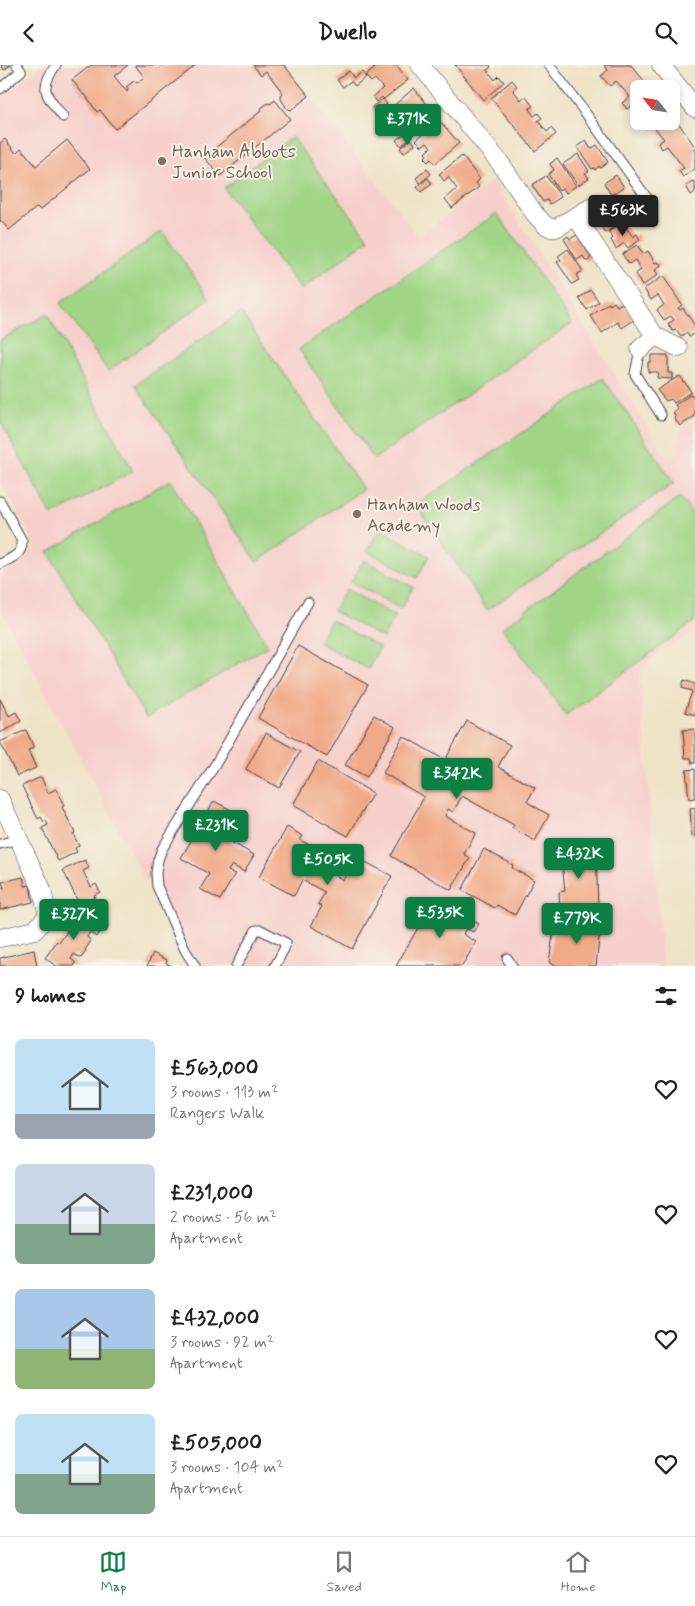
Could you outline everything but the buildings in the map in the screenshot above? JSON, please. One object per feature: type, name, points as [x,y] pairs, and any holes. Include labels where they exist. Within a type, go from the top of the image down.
[{"type":"street","points":[[420,65],[501,164],[534,213],[545,225],[556,228],[583,213],[655,336],[679,348]]},
{"type":"street","points":[[661,65],[695,108]]},
{"type":"street","points":[[640,349],[655,336]]},
{"type":"street","points":[[0,799],[40,887],[48,915],[35,931],[0,938]]},
{"type":"lane","points":[[0,89],[21,71],[17,65]]},
{"type":"lane","points":[[56,65],[45,85],[46,96],[63,117]]},
{"type":"lane","points":[[548,65],[650,202]]},
{"type":"lane","points":[[640,349],[635,373],[662,415]]},
{"type":"lane","points":[[0,501],[22,541],[22,546],[20,552],[14,557],[0,564]]},
{"type":"lane","points":[[195,966],[185,950],[157,885],[158,861],[162,849],[215,765],[308,602]]},
{"type":"lane","points":[[0,844],[19,839]]},
{"type":"lane","points":[[240,965],[256,929],[286,943],[274,966]]},
{"type":"shaded area","name":"Hanham Woods Academy","points":[[41,65],[285,65],[419,237],[493,180],[668,460],[677,454],[680,431],[695,420],[695,632],[661,651],[639,671],[663,966],[191,966],[0,608],[0,575],[36,548],[0,479],[0,98]]},
{"type":"green space","points":[[292,137],[369,239],[301,290],[224,188]]},
{"type":"green space","points":[[497,213],[572,323],[374,459],[299,349]]},
{"type":"green space","points":[[162,231],[210,299],[108,371],[60,303]]},
{"type":"green space","points":[[241,312],[363,489],[257,562],[135,385]]},
{"type":"green space","points":[[47,314],[133,471],[52,516],[0,421],[0,340]]},
{"type":"green space","points":[[603,378],[674,483],[487,610],[416,505]]},
{"type":"green space","points":[[170,480],[268,646],[146,718],[48,552]]},
{"type":"green space","points":[[680,497],[695,518],[695,621],[566,715],[502,628]]},
{"type":"green space","points":[[380,529],[429,556],[417,578],[367,551]]},
{"type":"green space","points":[[364,560],[413,587],[401,609],[351,582]]},
{"type":"green space","points":[[346,589],[395,616],[383,638],[333,611]]},
{"type":"green space","points":[[331,620],[380,647],[368,669],[318,642]]},
{"type":"place","name":"Hanham Abbots Junior School","points":[[162,161]]},
{"type":"place","name":"Hanham Woods Academy","points":[[357,514]]}]
